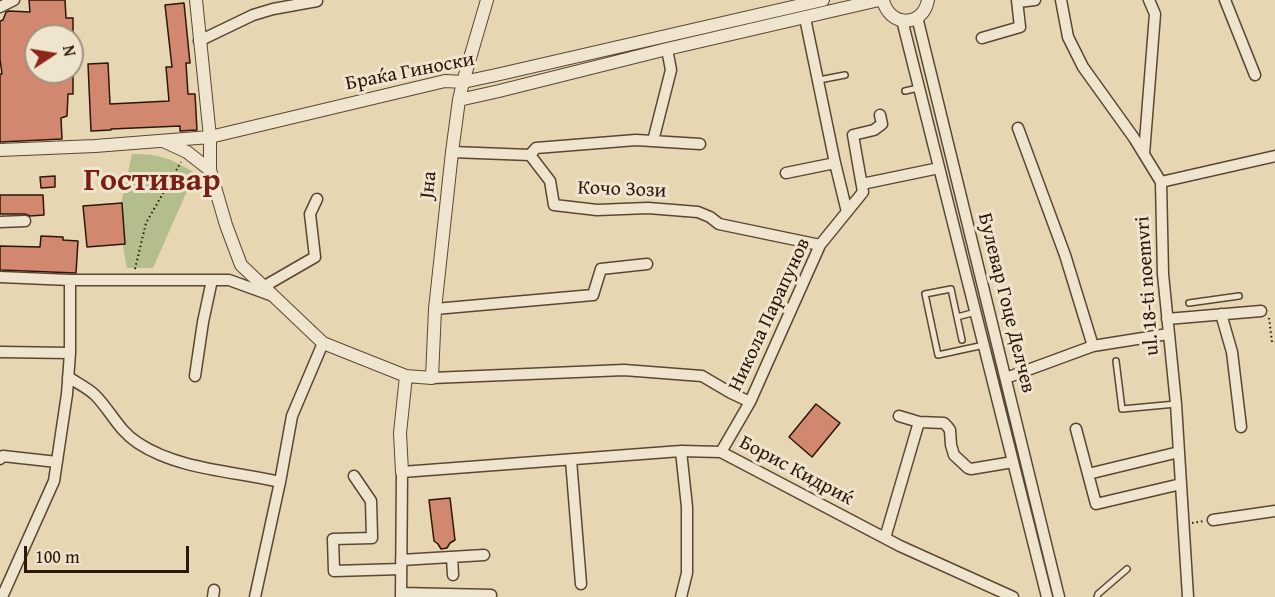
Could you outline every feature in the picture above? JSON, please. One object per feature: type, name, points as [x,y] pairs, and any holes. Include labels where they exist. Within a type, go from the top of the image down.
[{"type":"street","points":[[0,7],[14,0]]},
{"type":"street","points":[[196,0],[210,137],[210,170],[226,225],[241,264],[323,343],[406,376],[432,378],[624,370],[702,376],[750,402]]},
{"type":"street","name":"Јна","points":[[432,378],[435,309],[459,100],[488,0]]},
{"type":"street","name":"Браќа Гиноски","points":[[0,150],[95,146],[210,137],[445,81],[463,82],[496,75],[823,0]]},
{"type":"street","name":"Браќа Гиноски","points":[[459,100],[881,0],[889,14],[902,20]]},
{"type":"street","points":[[902,20],[917,17],[923,12],[928,0]]},
{"type":"street","points":[[982,38],[1020,27],[1018,1],[1035,0]]},
{"type":"street","points":[[1061,0],[1068,37],[1083,67],[1134,138],[1161,182],[1275,156]]},
{"type":"street","points":[[1144,154],[1155,14],[1149,0]]},
{"type":"street","points":[[1225,0],[1255,75]]},
{"type":"street","points":[[199,41],[253,15],[317,1]]},
{"type":"street","name":"Булевар Гоце Делчев","points":[[917,17],[1059,597]]},
{"type":"street","points":[[805,18],[835,163],[848,212]]},
{"type":"street","name":"Булевар Гоце Делчев","points":[[902,20],[1047,597]]},
{"type":"street","points":[[653,141],[670,70],[667,49]]},
{"type":"street","points":[[880,116],[882,124],[874,130],[853,135],[862,184],[939,168]]},
{"type":"street","points":[[1018,128],[1065,255],[1092,346]]},
{"type":"street","points":[[161,140],[187,152],[210,170]]},
{"type":"street","points":[[452,152],[530,155],[536,148],[636,140],[700,144]]},
{"type":"street","name":"Кочо Зози","points":[[530,155],[550,181],[554,205],[597,210],[648,208],[698,212],[719,224],[820,245]]},
{"type":"street","points":[[786,173],[835,163]]},
{"type":"street","name":"ul. 18-ti noemvri","points":[[1161,182],[1163,274],[1176,404],[1188,597]]},
{"type":"street","name":"Никола Парапунов","points":[[721,452],[750,402],[820,245],[863,192],[862,184]]},
{"type":"street","points":[[263,287],[315,257],[310,214],[318,199]]},
{"type":"street","points":[[0,222],[25,221]]},
{"type":"street","points":[[229,280],[241,264]]},
{"type":"street","points":[[435,309],[593,295],[601,269],[647,264]]},
{"type":"street","points":[[0,277],[70,280],[229,280],[273,296]]},
{"type":"street","points":[[2,592],[54,481],[68,394],[70,280]]},
{"type":"street","points":[[195,376],[212,280]]},
{"type":"street","points":[[1167,320],[1261,311]]},
{"type":"street","points":[[1221,314],[1232,352],[1240,427]]},
{"type":"street","points":[[1005,378],[1092,346],[1168,334]]},
{"type":"street","points":[[255,597],[292,416],[323,343]]},
{"type":"street","points":[[1,352],[70,353]]},
{"type":"street","points":[[406,376],[400,433],[401,595],[491,595]]},
{"type":"street","points":[[68,377],[94,393],[118,426],[137,442],[157,454],[209,470],[280,482]]},
{"type":"street","points":[[899,416],[919,422],[944,423],[950,430],[954,455],[968,468],[1013,462]]},
{"type":"street","points":[[885,538],[919,422]]},
{"type":"street","points":[[1077,429],[1096,504],[1181,484]]},
{"type":"street","points":[[681,451],[687,507],[687,573],[681,597]]},
{"type":"street","name":"Борис Кидриќ","points":[[402,472],[681,451],[721,452],[885,538],[1013,597]]},
{"type":"street","points":[[1088,474],[1179,452]]},
{"type":"street","points":[[0,459],[3,456],[57,462]]},
{"type":"street","points":[[571,460],[580,584]]},
{"type":"street","points":[[354,476],[371,501],[372,538],[333,539],[334,571],[484,555]]},
{"type":"street","points":[[1213,520],[1275,511]]},
{"type":"street","points":[[452,557],[453,574]]},
{"type":"lane","points":[[819,80],[845,75]]},
{"type":"lane","points":[[905,92],[920,88]]},
{"type":"lane","points":[[962,340],[951,289],[925,294],[938,355],[984,345]]},
{"type":"lane","points":[[1189,303],[1239,296]]},
{"type":"lane","points":[[1219,300],[1221,314]]},
{"type":"lane","points":[[957,317],[976,312]]},
{"type":"lane","points":[[1116,361],[1122,409],[1176,404]]},
{"type":"lane","points":[[1097,597],[1127,568]]},
{"type":"path","points":[[132,280],[146,223],[187,152]]},
{"type":"path","points":[[1261,311],[1268,310],[1272,342],[1275,342]]},
{"type":"path","points":[[1184,524],[1213,520]]},
{"type":"green space","points":[[132,154],[165,158],[195,173],[153,268],[127,268],[118,218]]},
{"type":"building","points":[[29,0],[65,0],[66,18],[73,18],[73,24],[24,24],[24,84],[73,84],[73,94],[68,94],[67,116],[61,118],[62,139],[0,142],[0,74],[2,74],[0,21],[9,11],[30,12]]},
{"type":"building","points":[[184,3],[190,63],[186,63],[188,94],[195,94],[197,130],[180,131],[180,126],[91,131],[88,64],[108,63],[110,104],[169,101],[166,67],[172,67],[165,5]]},
{"type":"building","points":[[55,176],[55,187],[41,188],[40,177]]},
{"type":"building","points":[[0,195],[43,195],[44,215],[0,214]]},
{"type":"building","points":[[122,203],[125,244],[87,247],[83,206]]},
{"type":"building","points":[[41,236],[63,237],[63,240],[78,241],[76,273],[0,270],[0,246],[40,247]]},
{"type":"building","points":[[816,404],[840,423],[812,457],[789,437]]},
{"type":"building","points":[[450,498],[455,540],[447,548],[441,549],[434,541],[429,500]]},
{"type":"district","name":"Гостивар","points":[[152,182]]}]
